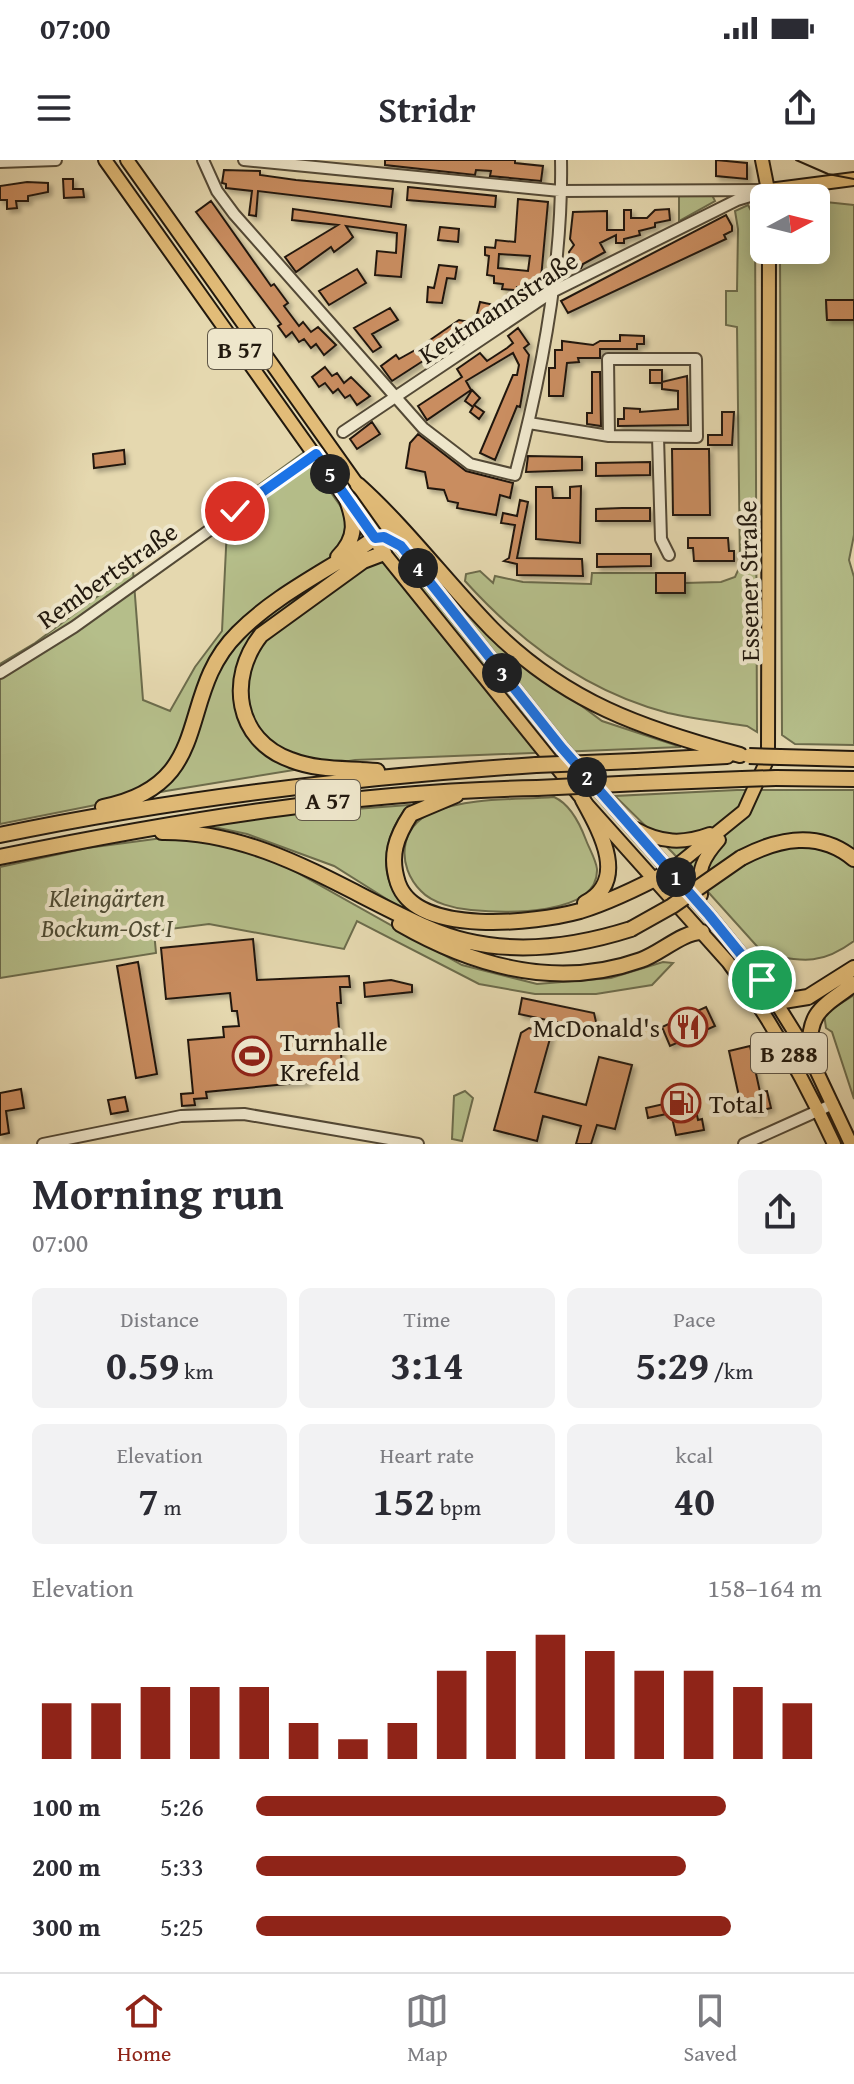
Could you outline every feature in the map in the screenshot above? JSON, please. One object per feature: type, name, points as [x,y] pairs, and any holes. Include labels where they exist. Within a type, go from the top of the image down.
[{"type":"highway","points":[[358,485],[385,509],[493,629],[550,679],[630,723],[745,756]]},
{"type":"highway","points":[[330,567],[349,546],[353,533],[353,517],[345,495]]},
{"type":"highway","points":[[38,827],[70,813],[119,803],[155,789],[186,748],[210,674],[230,641],[239,631],[375,538]]},
{"type":"highway","points":[[384,553],[363,561],[261,635],[248,651],[239,690],[250,729],[267,748],[288,760],[325,769],[401,774]]},
{"type":"highway","name":"A 57","points":[[0,835],[237,794],[401,774],[745,756],[854,759]]},
{"type":"highway","name":"A 57","points":[[0,857],[266,807],[348,797],[436,790],[742,779],[854,779]]},
{"type":"highway","points":[[537,788],[454,795],[427,804],[411,814],[399,832],[393,850],[393,869],[400,890],[413,904],[432,915],[468,921],[545,917],[598,905],[670,871]]},
{"type":"highway","points":[[545,917],[595,898],[607,881],[606,846],[583,800]]},
{"type":"highway","points":[[122,832],[191,832],[235,839],[280,855],[430,929],[480,943],[545,948],[597,940],[631,929],[763,846],[801,839],[821,841],[842,849],[854,859]]},
{"type":"highway","points":[[322,875],[437,945],[470,959],[526,972],[558,974],[619,967],[664,950],[695,932],[702,932]]},
{"type":"highway","points":[[777,1002],[808,997],[854,968]]},
{"type":"highway","points":[[810,1057],[808,1037],[816,1014],[827,1002],[854,984]]},
{"type":"main road","name":"B 57","points":[[105,160],[375,538]]},
{"type":"main road","name":"B 57","points":[[127,160],[384,522]]},
{"type":"main road","points":[[762,160],[767,184]]},
{"type":"main road","points":[[826,184],[854,179]]},
{"type":"main road","name":"Essener Straße","points":[[670,871],[728,828],[754,794],[766,766],[771,737],[769,264]]},
{"type":"main road","name":"B 288","points":[[384,522],[626,823],[709,915],[777,1002],[810,1057],[851,1144]]},
{"type":"main road","points":[[375,538],[384,537],[401,546]]},
{"type":"main road","name":"B 288","points":[[375,538],[583,800],[702,932],[755,998],[819,1111],[834,1144]]},
{"type":"main road","points":[[626,823],[650,837],[677,843],[728,828]]},
{"type":"main road","points":[[709,915],[699,874],[702,861],[728,828]]},
{"type":"street","points":[[0,162],[56,160]]},
{"type":"street","points":[[203,160],[217,191],[234,214],[435,437],[470,464],[498,474],[515,475],[529,423],[552,292],[561,160]]},
{"type":"street","points":[[244,160],[560,191],[750,194]]},
{"type":"street","name":"Keutmannstraße","points":[[343,432],[552,292],[737,200],[750,198]]},
{"type":"street","points":[[529,423],[609,436],[697,437],[696,359],[608,359],[609,436]]},
{"type":"street","points":[[658,437],[661,539],[669,555]]},
{"type":"street","name":"Rembertstraße","points":[[0,673],[74,627],[316,454]]},
{"type":"street","points":[[744,1144],[833,1104]]},
{"type":"street","points":[[43,1144],[181,1116],[244,1114],[418,1144]]},
{"type":"green space","points":[[712,195],[715,201],[679,221],[679,196]]},
{"type":"green space","points":[[830,202],[854,205],[854,300],[826,301],[827,320],[854,320],[854,535],[849,560],[854,577],[854,745],[795,744],[782,735],[780,264],[830,264]]},
{"type":"green space","points":[[748,205],[750,209],[750,264],[755,264],[757,732],[747,726],[668,713],[610,692],[532,644],[465,581],[466,574],[480,571],[493,583],[495,576],[523,582],[591,584],[592,573],[656,573],[657,593],[685,593],[685,583],[721,582],[735,577],[740,566],[737,327],[726,325],[726,291],[737,291],[738,229],[735,211]]},
{"type":"green space","points":[[303,453],[380,562],[436,572],[489,637],[602,721],[681,747],[355,760],[166,791],[0,824],[0,664],[35,643],[133,570],[143,700],[170,711],[195,667],[222,631],[228,507]]},
{"type":"green space","points":[[737,790],[854,790],[854,941],[831,955],[811,960],[764,954],[673,853],[615,796]]},
{"type":"green space","points":[[554,797],[574,815],[596,865],[593,885],[583,896],[546,909],[504,912],[471,910],[451,907],[431,899],[413,881],[405,859],[405,847],[413,827],[422,818],[462,804]]},
{"type":"green space","points":[[409,805],[392,832],[386,862],[394,891],[417,914],[412,915],[334,866],[247,834],[209,826],[274,815]]},
{"type":"green space","name":"Kleingärten Bockum-Ost I","points":[[170,837],[232,846],[280,863],[462,965],[537,984],[611,978],[663,962],[673,963],[652,985],[596,994],[535,994],[479,984],[357,921],[344,949],[209,924],[154,931],[156,953],[0,978],[0,867],[87,848]]},
{"type":"green space","points":[[854,995],[854,1099],[832,1032],[826,1028],[824,1014]]},
{"type":"green space","points":[[465,1091],[473,1098],[462,1141],[452,1139],[454,1096]]},
{"type":"building","points":[[385,160],[515,160],[515,163],[543,166],[541,181],[490,176],[491,171],[476,170],[475,175],[385,165]]},
{"type":"building","points":[[716,160],[747,163],[747,179],[716,176]]},
{"type":"building","points":[[224,170],[260,171],[260,175],[296,180],[393,189],[391,207],[258,191],[256,216],[249,215],[252,191],[226,188],[226,184],[222,183]]},
{"type":"building","points":[[63,179],[73,179],[73,189],[83,189],[84,197],[64,198]]},
{"type":"building","points":[[48,183],[48,192],[28,196],[28,201],[16,201],[17,208],[7,209],[7,200],[0,200],[0,186]]},
{"type":"building","points":[[408,187],[496,196],[495,207],[407,200]]},
{"type":"building","points":[[518,199],[548,202],[540,289],[517,287],[518,301],[495,318],[477,314],[480,302],[494,305],[515,290],[502,289],[503,284],[494,283],[494,276],[487,275],[489,256],[485,255],[485,247],[495,248],[496,240],[515,242]],"holes":[[[499,254],[530,256],[528,271],[498,268]]]},
{"type":"building","points":[[211,201],[271,286],[274,284],[288,303],[284,306],[299,326],[303,322],[311,332],[318,327],[336,345],[324,355],[316,344],[311,348],[304,339],[299,342],[292,332],[286,337],[278,326],[281,324],[196,212]]},
{"type":"building","points":[[293,209],[406,225],[401,277],[375,275],[377,251],[396,253],[397,233],[346,226],[353,237],[349,241],[334,252],[331,247],[296,272],[285,257],[338,225],[292,220]]},
{"type":"building","points":[[669,209],[670,220],[639,231],[640,235],[624,239],[624,243],[616,243],[616,235],[600,243],[605,252],[581,268],[571,270],[568,263],[571,261],[569,252],[574,245],[570,239],[573,212],[607,211],[607,230],[624,230],[624,210],[631,210],[631,218],[647,218],[655,210]]},
{"type":"building","points":[[726,215],[732,231],[724,235],[726,239],[568,313],[561,301]]},
{"type":"building","points":[[440,227],[459,229],[458,242],[438,240]]},
{"type":"building","points":[[439,265],[457,267],[455,279],[447,278],[442,303],[427,302],[428,287],[434,288]]},
{"type":"building","points":[[357,269],[366,283],[329,305],[319,291]]},
{"type":"building","points":[[826,300],[854,300],[854,320],[827,320]]},
{"type":"building","points":[[390,308],[398,320],[372,334],[381,347],[373,352],[354,328]]},
{"type":"building","points":[[470,319],[478,320],[477,326],[392,381],[381,366],[396,355],[399,359],[417,349],[459,320],[469,322]]},
{"type":"building","points":[[518,328],[529,344],[524,348],[529,355],[520,407],[517,406],[495,460],[480,453],[513,375],[517,375],[519,365],[513,353],[466,381],[471,390],[427,420],[418,406],[462,377],[457,369],[480,353],[487,361],[507,348],[513,343],[508,336]]},
{"type":"building","points":[[620,335],[644,336],[644,344],[637,344],[637,349],[600,349],[600,358],[578,358],[579,362],[567,363],[563,396],[549,396],[549,368],[555,368],[555,350],[562,350],[562,341],[593,345],[600,341],[620,341]]},
{"type":"building","points":[[325,367],[332,376],[337,373],[344,383],[351,377],[370,396],[357,405],[350,395],[345,398],[338,389],[333,393],[325,383],[319,387],[312,377]]},
{"type":"building","points":[[650,370],[662,370],[662,382],[687,376],[688,425],[618,426],[618,419],[624,419],[624,408],[640,409],[640,412],[678,409],[678,391],[662,389],[662,383],[650,383]]},
{"type":"building","points":[[592,372],[600,372],[601,426],[587,424],[587,413],[592,413]]},
{"type":"building","points":[[472,390],[480,398],[474,405],[484,412],[479,419],[470,412],[473,407],[465,401]]},
{"type":"building","points":[[722,412],[734,412],[732,445],[708,445],[708,435],[722,435]]},
{"type":"building","points":[[372,422],[380,434],[357,449],[350,439]]},
{"type":"building","points":[[418,434],[466,471],[513,483],[510,498],[500,495],[496,515],[457,508],[458,503],[448,501],[444,490],[428,488],[425,472],[406,468],[410,443]]},
{"type":"building","points":[[672,449],[709,449],[710,515],[673,515]]},
{"type":"building","points":[[124,450],[125,464],[94,468],[93,454]]},
{"type":"building","points":[[528,456],[582,457],[582,470],[526,472]]},
{"type":"building","points":[[650,462],[650,475],[596,476],[596,463]]},
{"type":"building","points":[[581,486],[580,543],[536,539],[536,487],[552,487],[553,498],[570,498],[570,487]]},
{"type":"building","points":[[520,500],[528,502],[517,558],[582,559],[583,576],[517,575],[517,564],[504,561],[509,558],[515,525],[501,523],[503,513],[517,516]]},
{"type":"building","points":[[650,508],[650,521],[596,521],[596,509]]},
{"type":"building","points":[[688,538],[728,538],[729,551],[734,551],[734,561],[694,561],[693,548],[688,548]]},
{"type":"building","points":[[597,554],[651,554],[651,566],[597,567]]},
{"type":"building","points":[[656,573],[685,573],[685,593],[656,593]]},
{"type":"building","points":[[253,939],[257,980],[349,976],[350,987],[340,987],[341,1003],[337,1003],[342,1066],[306,1070],[307,1082],[206,1092],[207,1098],[194,1099],[195,1105],[182,1106],[181,1094],[193,1093],[188,1040],[224,1037],[223,1027],[239,1026],[237,1011],[232,1011],[230,993],[166,999],[161,948]]},
{"type":"building","points":[[138,962],[157,1074],[136,1078],[117,966]]},
{"type":"building","points":[[391,980],[412,985],[412,992],[365,997],[364,983]]},
{"type":"building","points":[[522,998],[594,1013],[598,1031],[519,1014]]},
{"type":"building","name":"McDonald's","points":[[706,1007],[715,1026],[670,1046],[662,1027]]},
{"type":"building","points":[[529,1028],[551,1035],[535,1092],[586,1105],[599,1057],[632,1065],[615,1129],[597,1125],[591,1144],[576,1144],[581,1126],[543,1116],[537,1141],[494,1130],[521,1033]]},
{"type":"building","points":[[750,1046],[760,1092],[767,1091],[771,1108],[751,1113],[748,1099],[740,1101],[729,1051]]},
{"type":"building","points":[[21,1089],[24,1108],[6,1111],[9,1133],[0,1135],[0,1093]]},
{"type":"building","points":[[692,1092],[698,1120],[702,1119],[704,1130],[676,1135],[671,1113],[648,1118],[646,1108],[664,1104],[663,1098]]},
{"type":"building","points":[[125,1097],[128,1111],[111,1114],[108,1100]]},
{"type":"tram line","points":[[796,160],[828,174],[854,179]]},
{"type":"place","name":"McDonald's","points":[[688,1027]]},
{"type":"place","name":"Turnhalle Krefeld","points":[[252,1056]]},
{"type":"place","name":"Total","points":[[681,1103]]},
{"type":"route","points":[[235,511],[316,454],[375,538],[384,537],[401,546],[561,747],[686,888],[762,980]]}]
